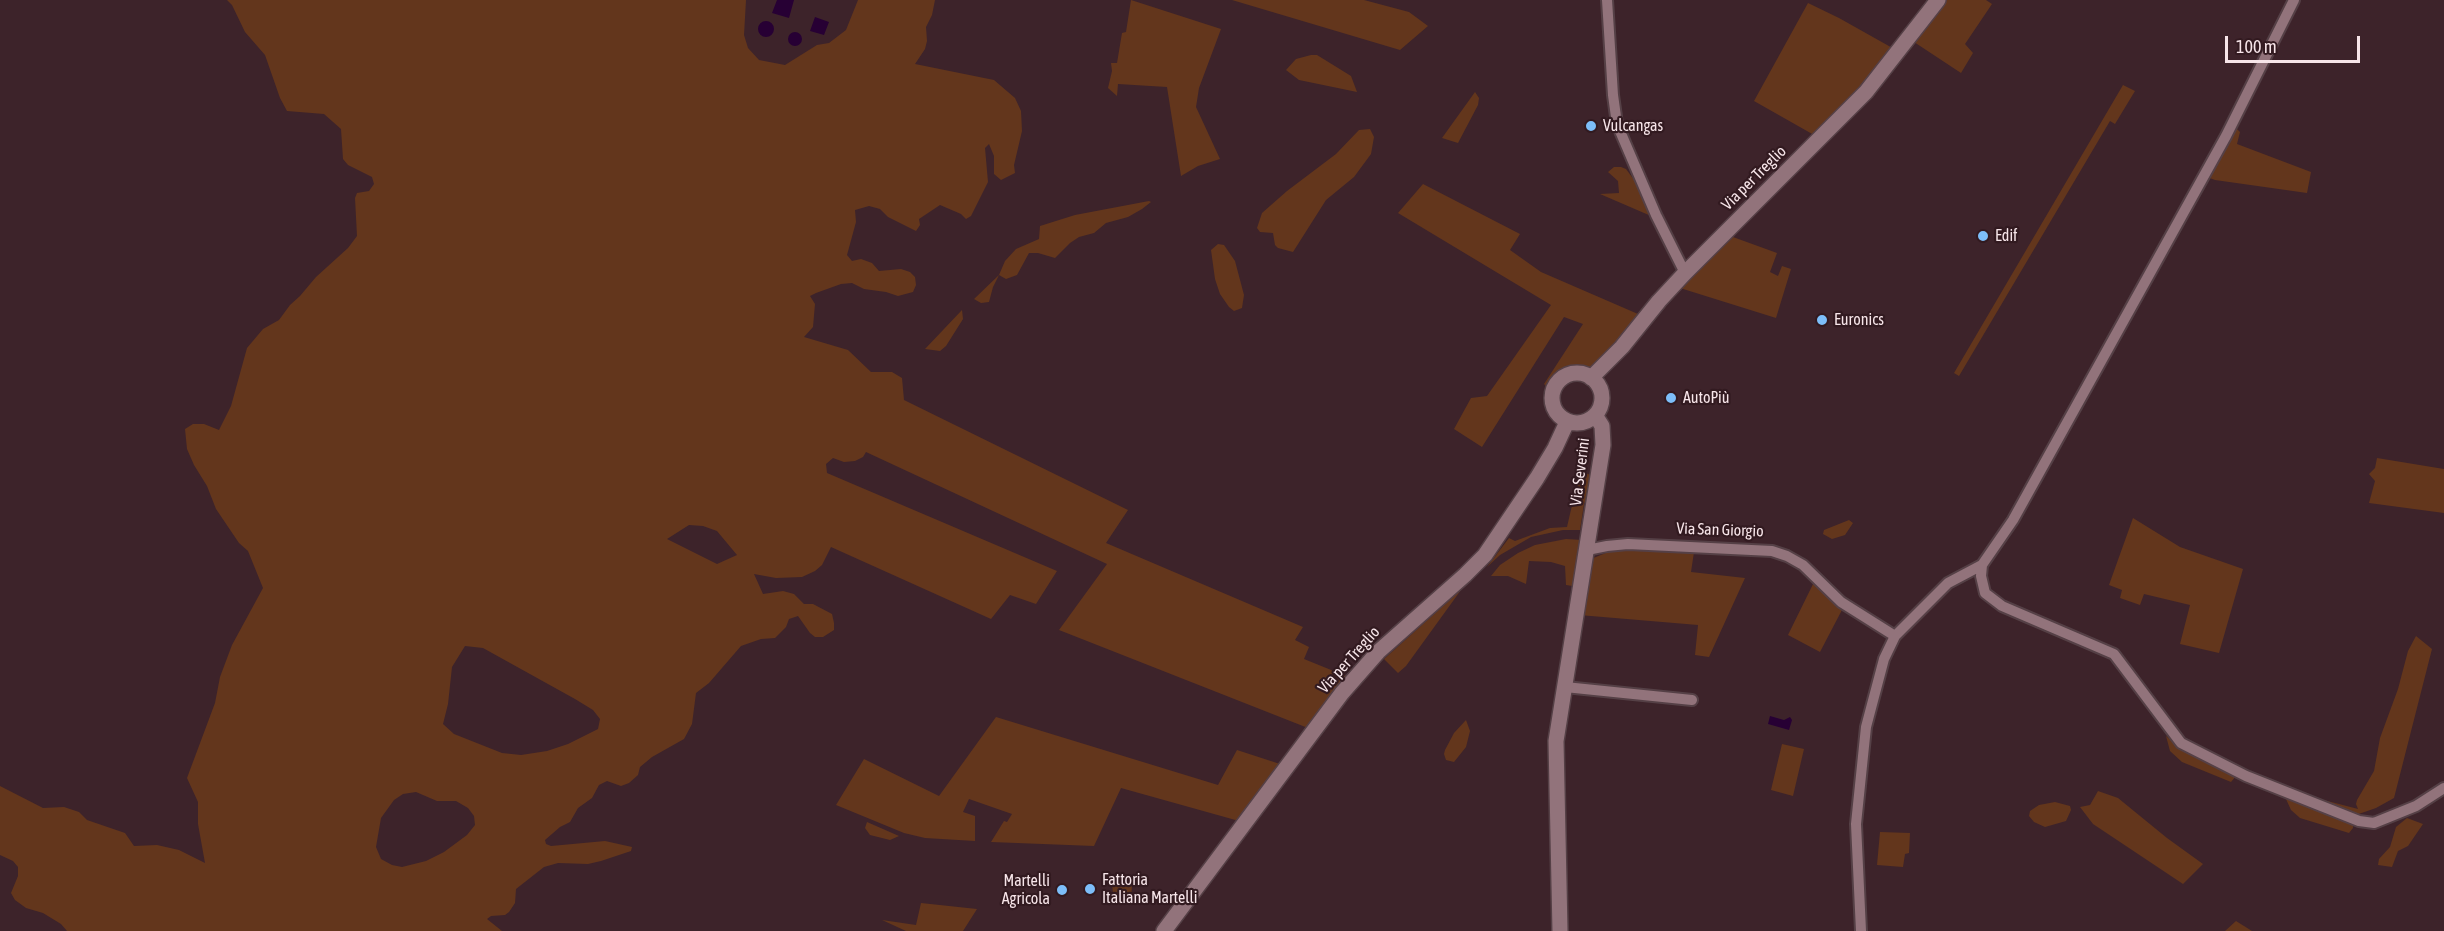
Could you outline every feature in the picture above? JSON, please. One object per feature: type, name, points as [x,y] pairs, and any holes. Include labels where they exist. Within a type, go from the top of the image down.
[{"type":"main road","name":"Via per Treglio","points":[[1592,378],[1622,347],[1685,273],[1866,92],[1938,0]]},
{"type":"main road","points":[[1569,374],[1592,378],[1601,393],[1601,405],[1595,415],[1585,422],[1567,422],[1560,418],[1552,405],[1551,397],[1557,383],[1569,374]]},
{"type":"main road","name":"Via Severini","points":[[1588,543],[1604,434],[1595,415]]},
{"type":"main road","name":"Via per Treglio","points":[[1164,931],[1341,693],[1378,652],[1465,576],[1485,555],[1538,478],[1567,422]]},
{"type":"main road","points":[[1560,931],[1556,741],[1588,543]]},
{"type":"street","points":[[1607,0],[1612,96],[1617,124],[1656,216],[1685,273]]},
{"type":"street","points":[[1861,931],[1856,824],[1866,727],[1884,659],[1895,636],[1948,583],[1982,565],[2013,520],[2230,129],[2294,0]]},
{"type":"street","name":"Via San Giorgio","points":[[1588,543],[1607,546],[1628,544],[1772,551],[1803,565],[1841,602],[1895,636]]},
{"type":"street","points":[[1982,565],[1981,576],[1985,593],[1993,600],[2002,606],[2114,654],[2181,743],[2246,776],[2349,818],[2374,823],[2416,806],[2444,789]]},
{"type":"street","points":[[1565,687],[1692,700]]},
{"type":"shaded area","points":[[227,0],[746,0],[744,35],[748,48],[759,60],[785,65],[817,45],[829,43],[846,30],[858,0],[935,0],[932,15],[926,27],[925,49],[915,64],[994,80],[1015,98],[1021,111],[1022,131],[1014,165],[1015,173],[1001,180],[994,174],[994,156],[989,144],[985,148],[988,182],[971,216],[966,219],[961,214],[940,205],[919,219],[920,225],[916,231],[888,217],[880,209],[869,206],[855,210],[856,222],[847,255],[852,261],[861,259],[872,263],[879,271],[901,269],[910,272],[915,277],[916,285],[913,292],[898,296],[864,289],[852,283],[841,284],[816,293],[810,296],[815,304],[813,327],[804,337],[848,350],[871,372],[892,372],[902,378],[904,400],[1128,510],[1106,543],[1303,627],[1295,640],[1309,647],[1304,659],[1346,676],[1308,728],[1059,630],[1107,564],[866,452],[863,457],[855,461],[844,462],[833,458],[826,464],[827,473],[1057,571],[1036,604],[1010,595],[991,619],[831,547],[822,565],[802,577],[776,578],[754,574],[763,594],[783,591],[794,594],[804,604],[813,604],[832,614],[834,630],[823,637],[815,637],[798,616],[789,619],[786,627],[775,638],[761,639],[741,646],[709,683],[696,693],[692,724],[684,739],[652,757],[640,767],[638,775],[629,783],[621,786],[607,781],[599,785],[592,798],[578,808],[570,822],[545,840],[546,844],[551,846],[605,841],[632,847],[631,851],[588,864],[558,863],[544,867],[516,889],[515,903],[509,912],[487,919],[502,931],[67,931],[61,924],[43,913],[26,908],[15,900],[11,893],[18,876],[18,867],[13,861],[0,855],[0,786],[43,808],[64,807],[79,812],[87,820],[125,833],[134,846],[157,845],[179,850],[205,863],[198,824],[198,802],[187,778],[215,703],[220,677],[232,645],[263,588],[248,551],[239,543],[216,509],[207,486],[194,465],[187,449],[185,429],[193,424],[204,424],[219,430],[231,406],[247,348],[263,329],[279,320],[316,277],[348,248],[357,236],[355,198],[357,193],[369,191],[374,184],[372,177],[348,165],[343,159],[341,129],[324,114],[287,111],[265,55],[245,32],[232,5]],"holes":[[[689,525],[703,526],[717,531],[737,555],[717,564],[667,539]],[[465,646],[483,648],[593,710],[600,719],[598,729],[568,744],[547,751],[521,755],[502,753],[454,734],[443,724],[448,704],[452,667]],[[416,792],[437,801],[456,801],[468,808],[474,816],[475,825],[467,835],[444,852],[426,861],[402,867],[392,865],[381,859],[376,847],[381,818],[394,800],[403,794]]]},
{"type":"shaded area","points":[[777,0],[794,0],[789,18],[772,13]]},
{"type":"shaded area","points":[[1131,0],[1221,29],[1199,88],[1196,107],[1220,159],[1198,166],[1181,176],[1167,87],[1118,84],[1117,96],[1108,88],[1112,71],[1111,63],[1117,63],[1122,33],[1126,32]]},
{"type":"shaded area","points":[[1232,0],[1364,0],[1409,12],[1428,26],[1400,50]]},
{"type":"shaded area","points":[[1946,0],[1986,0],[1992,4],[1965,44],[1973,53],[1961,73],[1914,42]]},
{"type":"shaded area","points":[[1808,3],[1896,50],[1814,135],[1754,101]]},
{"type":"shaded area","points":[[815,17],[829,22],[824,35],[810,31]]},
{"type":"shaded area","points":[[766,21],[772,23],[774,29],[772,35],[766,37],[760,35],[758,29],[760,23]]},
{"type":"shaded area","points":[[795,32],[800,34],[802,39],[800,44],[795,46],[790,44],[788,39],[790,34]]},
{"type":"shaded area","points":[[1317,55],[1351,76],[1357,92],[1299,80],[1286,70],[1296,59]]},
{"type":"shaded area","points":[[2123,85],[2135,91],[2115,124],[2110,121],[1959,376],[1954,373]]},
{"type":"shaded area","points":[[1475,92],[1479,98],[1478,105],[1458,143],[1442,138]]},
{"type":"shaded area","points":[[2234,126],[2240,132],[2237,144],[2311,172],[2307,193],[2207,177]]},
{"type":"shaded area","points":[[1370,129],[1374,137],[1371,154],[1354,177],[1326,200],[1293,252],[1278,248],[1275,245],[1273,233],[1260,232],[1257,228],[1262,213],[1336,154],[1359,130]]},
{"type":"shaded area","points":[[1614,167],[1626,169],[1635,181],[1651,216],[1600,194],[1619,193],[1618,181],[1608,172]]},
{"type":"shaded area","points":[[1423,184],[1520,234],[1510,250],[1541,272],[1638,314],[1607,360],[1589,369],[1569,368],[1560,372],[1547,387],[1544,384],[1583,324],[1564,317],[1482,447],[1454,429],[1471,398],[1487,396],[1551,305],[1398,213]]},
{"type":"shaded area","points":[[1151,202],[1128,217],[1106,223],[1094,233],[1079,237],[1055,258],[1029,253],[1017,275],[1006,279],[999,275],[1005,261],[1016,249],[1039,239],[1040,226],[1075,215]]},
{"type":"shaded area","points":[[1733,237],[1777,253],[1770,272],[1778,276],[1782,266],[1791,269],[1776,318],[1680,288]]},
{"type":"shaded area","points":[[1218,244],[1224,245],[1235,261],[1244,295],[1242,308],[1234,311],[1220,294],[1215,279],[1211,250]]},
{"type":"shaded area","points":[[999,275],[989,302],[981,303],[974,299]]},
{"type":"shaded area","points":[[962,310],[963,319],[946,346],[940,351],[925,349]]},
{"type":"shaded area","points":[[2377,458],[2444,469],[2444,513],[2369,503],[2375,481],[2369,474],[2375,468]]},
{"type":"shaded area","points":[[1584,472],[1592,476],[1580,530],[1563,530],[1531,537],[1500,555],[1487,567],[1509,538],[1515,541],[1550,528],[1567,527],[1578,479]]},
{"type":"shaded area","points":[[2133,518],[2180,547],[2243,569],[2219,653],[2180,644],[2190,605],[2144,594],[2140,605],[2120,598],[2122,590],[2109,585]]},
{"type":"shaded area","points":[[1849,520],[1853,523],[1845,535],[1832,539],[1823,534],[1824,530]]},
{"type":"shaded area","points":[[1566,539],[1582,540],[1579,587],[1566,585],[1565,566],[1551,562],[1529,561],[1526,584],[1508,576],[1491,576],[1500,565],[1518,553],[1535,545]]},
{"type":"shaded area","points":[[1613,550],[1694,552],[1691,572],[1745,578],[1709,657],[1695,655],[1698,625],[1579,615],[1591,559]]},
{"type":"shaded area","points":[[1815,580],[1843,608],[1820,652],[1788,635]]},
{"type":"shaded area","points":[[1461,590],[1406,666],[1398,673],[1384,659]]},
{"type":"shaded area","points":[[2416,636],[2432,649],[2394,798],[2376,808],[2353,816],[2353,828],[2349,833],[2300,818],[2291,810],[2286,799],[2297,793],[2358,809],[2357,800],[2374,771],[2380,738],[2398,689],[2408,651]]},
{"type":"shaded area","points":[[1770,716],[1784,720],[1790,717],[1792,720],[1789,730],[1768,724]]},
{"type":"shaded area","points":[[996,717],[1218,785],[1237,750],[1280,764],[1239,821],[1121,788],[1094,846],[991,842],[1004,821],[1007,822],[1012,814],[969,799],[963,812],[975,816],[975,841],[925,838],[904,833],[836,805],[864,759],[939,796]]},
{"type":"shaded area","points":[[1466,720],[1470,731],[1466,747],[1454,762],[1446,760],[1445,750],[1454,733]]},
{"type":"shaded area","points":[[2166,736],[2182,749],[2236,776],[2231,782],[2182,762],[2170,751]]},
{"type":"shaded area","points":[[1782,744],[1804,749],[1793,796],[1771,790]]},
{"type":"shaded area","points":[[2098,791],[2118,798],[2203,864],[2183,884],[2093,824],[2080,807],[2090,805]]},
{"type":"shaded area","points":[[2055,802],[2070,806],[2071,810],[2066,821],[2045,827],[2034,822],[2029,816],[2030,811],[2039,805]]},
{"type":"shaded area","points":[[2407,818],[2423,824],[2408,846],[2398,851],[2392,867],[2378,865],[2379,859],[2390,847],[2396,827]]},
{"type":"shaded area","points":[[867,822],[899,836],[890,840],[870,835],[865,828]]},
{"type":"shaded area","points":[[1880,832],[1910,833],[1909,853],[1905,854],[1903,867],[1877,865]]},
{"type":"shaded area","points":[[1112,881],[1132,884],[1131,902],[1123,902],[1122,897],[1113,895]]},
{"type":"shaded area","points":[[921,903],[977,909],[963,931],[906,931],[882,920],[916,925]]},
{"type":"shaded area","points":[[2236,921],[2252,931],[2225,931]]},
{"type":"place","name":"Vulcangas","points":[[1591,126]]},
{"type":"place","name":"Edif","points":[[1983,236]]},
{"type":"place","name":"Euronics","points":[[1822,320]]},
{"type":"place","name":"AutoPiù","points":[[1671,398]]},
{"type":"place","name":"Fattoria Italiana Martelli","points":[[1090,889]]},
{"type":"place","name":"Martelli Agricola","points":[[1062,890]]}]
